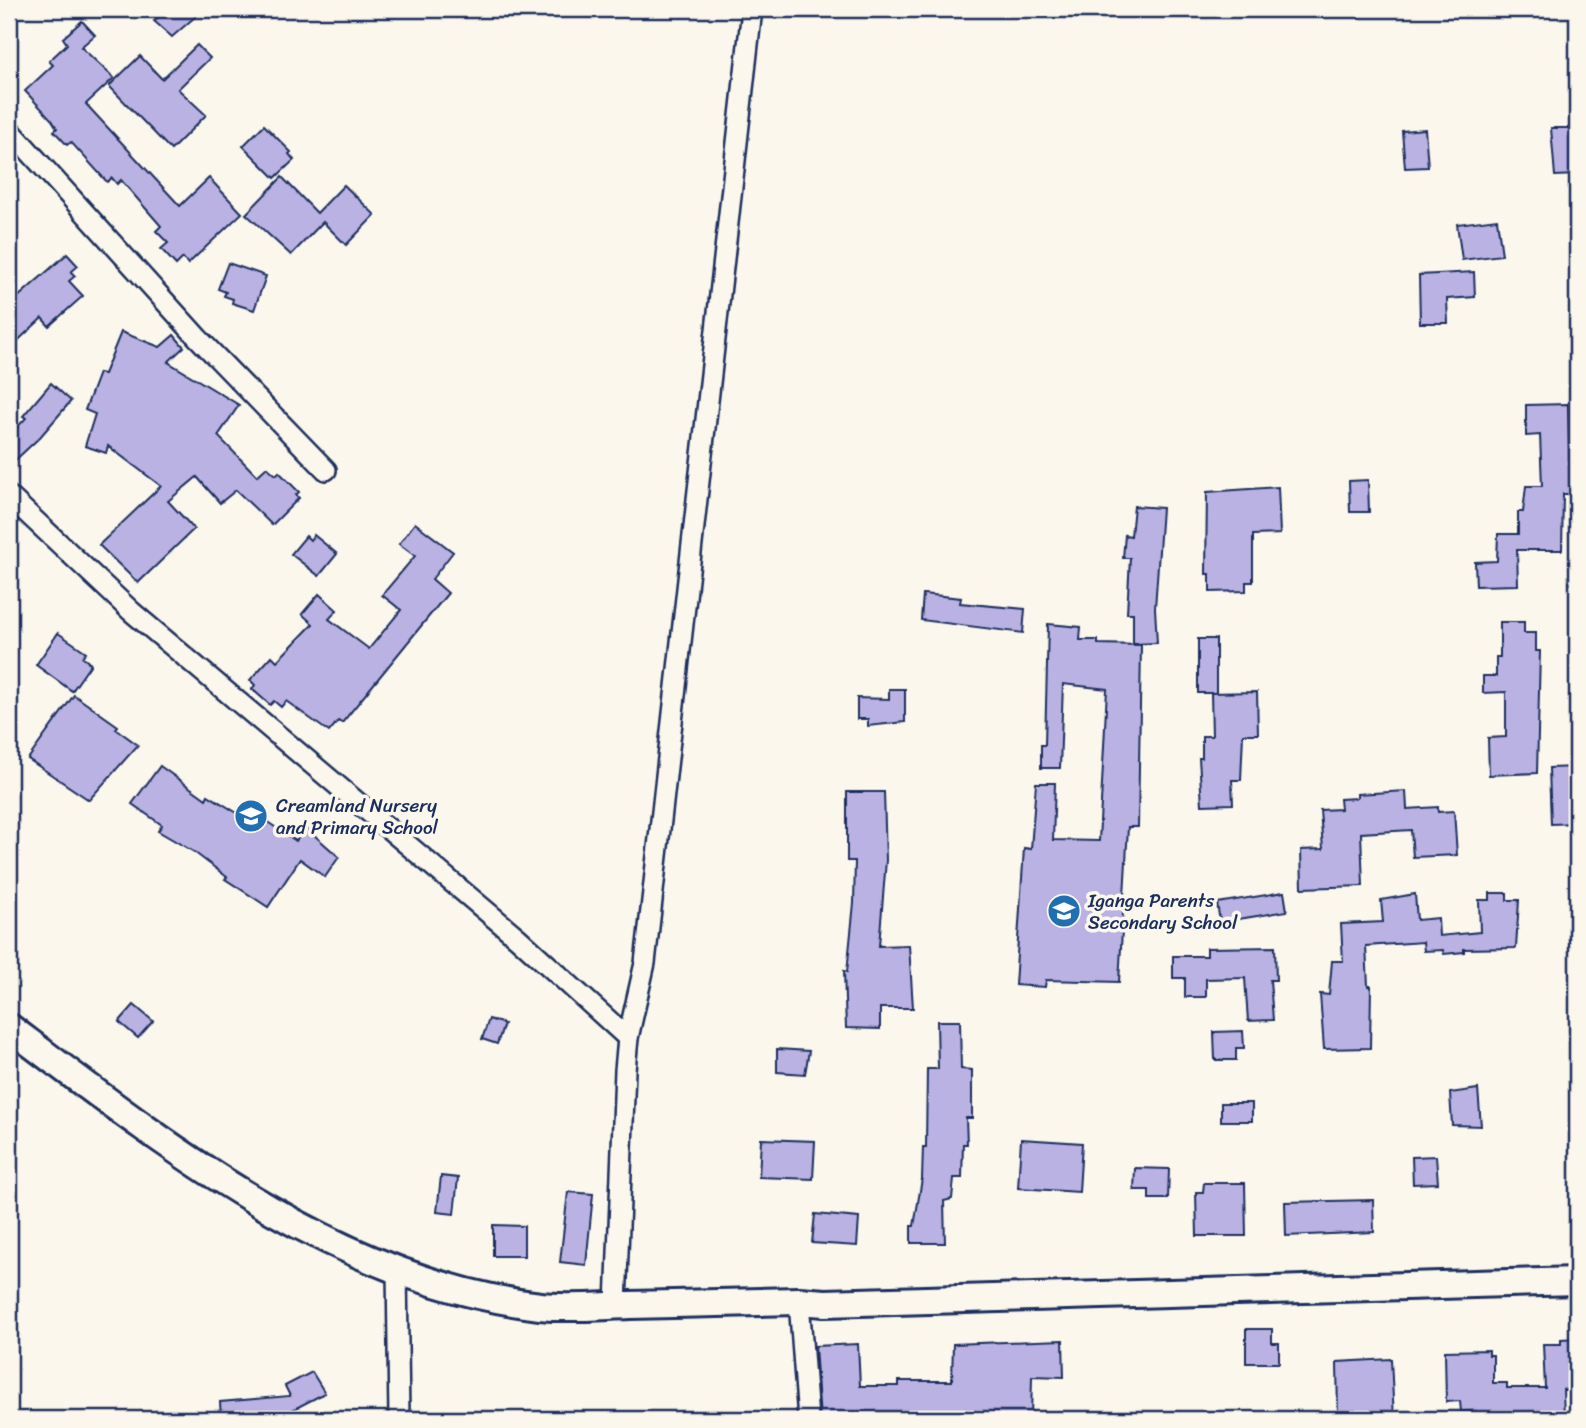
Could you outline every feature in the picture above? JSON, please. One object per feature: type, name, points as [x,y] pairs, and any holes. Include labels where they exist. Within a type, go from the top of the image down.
[{"type":"main road","points":[[9,1027],[142,1128],[275,1213],[397,1269],[469,1294],[542,1306],[799,1301],[853,1303],[1577,1280]]},
{"type":"street","points":[[616,1305],[628,1038],[645,963],[752,9]]},
{"type":"street","points":[[9,129],[198,338],[326,470]]},
{"type":"street","points":[[9,496],[132,612],[519,938],[628,1038]]},
{"type":"street","points":[[397,1269],[399,1419]]},
{"type":"street","points":[[799,1301],[808,1419]]},
{"type":"building","points":[[166,9],[204,9],[172,37],[154,21]]},
{"type":"building","points":[[82,21],[95,35],[81,47],[114,78],[86,104],[180,206],[209,178],[242,213],[188,264],[183,258],[176,265],[161,249],[168,243],[156,231],[161,226],[121,180],[117,184],[112,178],[107,182],[71,142],[67,145],[54,131],[57,128],[52,120],[25,91],[53,65],[49,61],[67,44],[63,38]]},
{"type":"building","points":[[197,45],[210,58],[178,89],[206,115],[171,150],[109,86],[140,56],[162,79]]},
{"type":"building","points":[[264,125],[291,152],[289,154],[294,160],[275,178],[243,146]]},
{"type":"building","points":[[1551,128],[1577,128],[1577,175],[1555,176]]},
{"type":"building","points":[[1425,129],[1428,167],[1405,168],[1402,131]]},
{"type":"building","points":[[282,177],[317,213],[344,185],[375,215],[346,245],[323,222],[291,255],[246,214]]},
{"type":"building","points":[[1497,219],[1502,255],[1462,260],[1457,224]]},
{"type":"building","points":[[67,254],[78,266],[71,272],[75,276],[69,281],[83,296],[49,326],[42,318],[9,349],[9,305]]},
{"type":"building","points":[[228,263],[266,276],[254,310],[232,303],[233,299],[224,296],[226,292],[218,289]]},
{"type":"building","points":[[1474,272],[1475,297],[1447,299],[1448,323],[1420,323],[1419,275]]},
{"type":"building","points":[[121,332],[160,347],[174,335],[184,347],[168,362],[239,405],[218,436],[257,476],[267,467],[276,475],[279,472],[299,492],[296,495],[299,498],[272,525],[236,490],[220,503],[197,477],[168,501],[194,529],[138,583],[99,545],[161,486],[108,446],[106,453],[85,446],[95,414],[85,410],[99,373],[104,374]]},
{"type":"building","points":[[51,383],[71,401],[40,437],[9,466],[9,436],[26,418],[23,416]]},
{"type":"building","points":[[1568,404],[1570,494],[1563,494],[1562,550],[1517,550],[1518,585],[1476,586],[1475,562],[1497,561],[1498,534],[1518,534],[1518,512],[1523,512],[1526,486],[1542,486],[1540,435],[1526,436],[1526,405]]},
{"type":"building","points":[[1368,480],[1369,512],[1350,512],[1349,481]]},
{"type":"building","points":[[1278,487],[1280,534],[1253,535],[1253,582],[1246,582],[1246,591],[1210,592],[1210,574],[1206,574],[1207,492]]},
{"type":"building","points":[[1134,506],[1162,508],[1155,608],[1157,643],[1133,644],[1133,613],[1127,613],[1130,558],[1123,558],[1125,535],[1131,536]]},
{"type":"building","points":[[415,523],[453,552],[432,579],[448,593],[342,723],[338,721],[329,732],[286,701],[281,707],[274,701],[270,705],[252,689],[255,685],[250,680],[272,656],[277,661],[313,624],[302,614],[319,594],[337,610],[329,619],[369,649],[401,610],[382,595],[415,556],[399,544]]},
{"type":"building","points":[[314,535],[337,554],[319,576],[291,554],[306,536],[310,540]]},
{"type":"building","points":[[923,594],[961,598],[960,603],[1025,609],[1023,633],[921,620]]},
{"type":"building","points":[[1500,622],[1524,622],[1524,633],[1536,633],[1536,651],[1540,651],[1537,773],[1489,775],[1488,738],[1506,737],[1506,692],[1483,693],[1483,676],[1496,676],[1496,657],[1500,657]]},
{"type":"building","points":[[1048,624],[1081,627],[1080,640],[1098,640],[1098,644],[1141,645],[1138,827],[1128,827],[1119,982],[1046,980],[1045,987],[1015,985],[1024,848],[1031,849],[1036,783],[1055,783],[1053,840],[1099,841],[1107,689],[1063,684],[1060,768],[1041,768],[1041,745],[1045,745]]},
{"type":"building","points":[[58,633],[86,652],[82,657],[91,664],[72,691],[36,665]]},
{"type":"building","points":[[1198,639],[1216,639],[1216,693],[1198,693]]},
{"type":"building","points":[[889,689],[905,689],[905,722],[868,726],[868,719],[857,719],[857,698],[889,699]]},
{"type":"building","points":[[1257,692],[1258,734],[1243,734],[1241,780],[1232,780],[1233,804],[1202,805],[1199,758],[1202,758],[1202,736],[1212,736],[1211,693]]},
{"type":"building","points":[[74,695],[118,726],[116,729],[138,745],[89,800],[28,759]]},
{"type":"building","points":[[160,766],[206,799],[208,795],[258,826],[263,819],[296,841],[306,828],[339,857],[325,877],[300,859],[268,907],[225,879],[227,877],[194,852],[158,831],[162,825],[132,804]]},
{"type":"building","points":[[1577,767],[1577,823],[1551,824],[1549,768]]},
{"type":"building","points":[[1406,791],[1407,809],[1438,807],[1438,812],[1454,811],[1457,855],[1413,857],[1411,830],[1361,833],[1363,886],[1302,888],[1301,850],[1323,849],[1320,810],[1341,809],[1340,799],[1357,798],[1357,794]]},
{"type":"building","points":[[847,792],[884,792],[886,860],[879,946],[909,945],[913,1008],[880,1008],[880,1029],[846,1028],[844,971],[847,972],[854,903],[855,861],[847,861]]},
{"type":"building","points":[[1284,892],[1287,911],[1220,922],[1217,903]]},
{"type":"building","points":[[1490,893],[1507,893],[1507,900],[1519,900],[1516,948],[1464,949],[1464,952],[1444,954],[1443,950],[1424,951],[1423,942],[1366,946],[1368,986],[1371,986],[1370,1048],[1324,1049],[1320,994],[1329,995],[1332,961],[1343,961],[1341,924],[1383,922],[1381,900],[1415,894],[1417,920],[1438,918],[1439,936],[1480,932],[1479,900],[1490,900]]},
{"type":"building","points":[[1275,947],[1276,980],[1270,980],[1273,1020],[1248,1021],[1245,978],[1206,979],[1206,997],[1185,997],[1185,978],[1173,978],[1173,956],[1207,956],[1207,948]]},
{"type":"building","points":[[134,1005],[153,1021],[138,1038],[119,1022]]},
{"type":"building","points":[[489,1019],[504,1024],[497,1044],[482,1039]]},
{"type":"building","points":[[937,1021],[960,1021],[961,1069],[972,1070],[972,1118],[966,1118],[967,1144],[963,1144],[962,1178],[954,1178],[952,1199],[944,1201],[945,1243],[911,1243],[911,1226],[914,1226],[922,1179],[923,1147],[926,1147],[927,1069],[938,1069]]},
{"type":"building","points":[[1243,1031],[1244,1048],[1236,1048],[1236,1060],[1215,1060],[1214,1032]]},
{"type":"building","points":[[777,1049],[809,1051],[805,1074],[777,1072]]},
{"type":"building","points":[[1478,1089],[1481,1126],[1452,1125],[1450,1093]]},
{"type":"building","points":[[1221,1103],[1252,1103],[1252,1121],[1221,1121]]},
{"type":"building","points":[[761,1139],[815,1141],[813,1179],[759,1177]]},
{"type":"building","points":[[1021,1139],[1082,1143],[1079,1192],[1018,1188]]},
{"type":"building","points":[[1436,1156],[1438,1183],[1413,1184],[1412,1157]]},
{"type":"building","points":[[1135,1168],[1169,1169],[1168,1199],[1149,1199],[1149,1190],[1134,1190]]},
{"type":"building","points":[[441,1176],[458,1178],[454,1214],[437,1212]]},
{"type":"building","points":[[1204,1183],[1245,1183],[1246,1236],[1197,1236],[1196,1192],[1203,1192]]},
{"type":"building","points":[[568,1192],[593,1194],[586,1265],[560,1262]]},
{"type":"building","points":[[1373,1200],[1374,1232],[1286,1236],[1285,1202]]},
{"type":"building","points":[[815,1214],[859,1218],[857,1246],[812,1243]]},
{"type":"building","points":[[493,1225],[524,1226],[524,1256],[493,1256]]},
{"type":"building","points":[[1246,1329],[1272,1329],[1272,1343],[1279,1343],[1279,1363],[1246,1363]]},
{"type":"building","points":[[1577,1338],[1577,1390],[1563,1388],[1564,1419],[1476,1419],[1476,1411],[1461,1412],[1460,1401],[1446,1402],[1445,1351],[1489,1350],[1489,1355],[1493,1355],[1493,1383],[1507,1383],[1507,1388],[1545,1388],[1543,1344],[1561,1344],[1561,1339]]},
{"type":"building","points":[[1063,1340],[1064,1377],[1032,1376],[1031,1419],[820,1419],[815,1346],[858,1344],[860,1386],[899,1386],[899,1381],[952,1381],[953,1344]]},
{"type":"building","points":[[1391,1359],[1394,1419],[1358,1419],[1358,1415],[1338,1415],[1337,1362]]},
{"type":"building","points":[[312,1372],[325,1393],[275,1419],[221,1419],[220,1402],[290,1396],[285,1386]]},
{"type":"place","name":"Creamland Nursery and Primary School","points":[[251,816]]},
{"type":"place","name":"Iganga Parents Secondary School","points":[[1064,911]]}]
